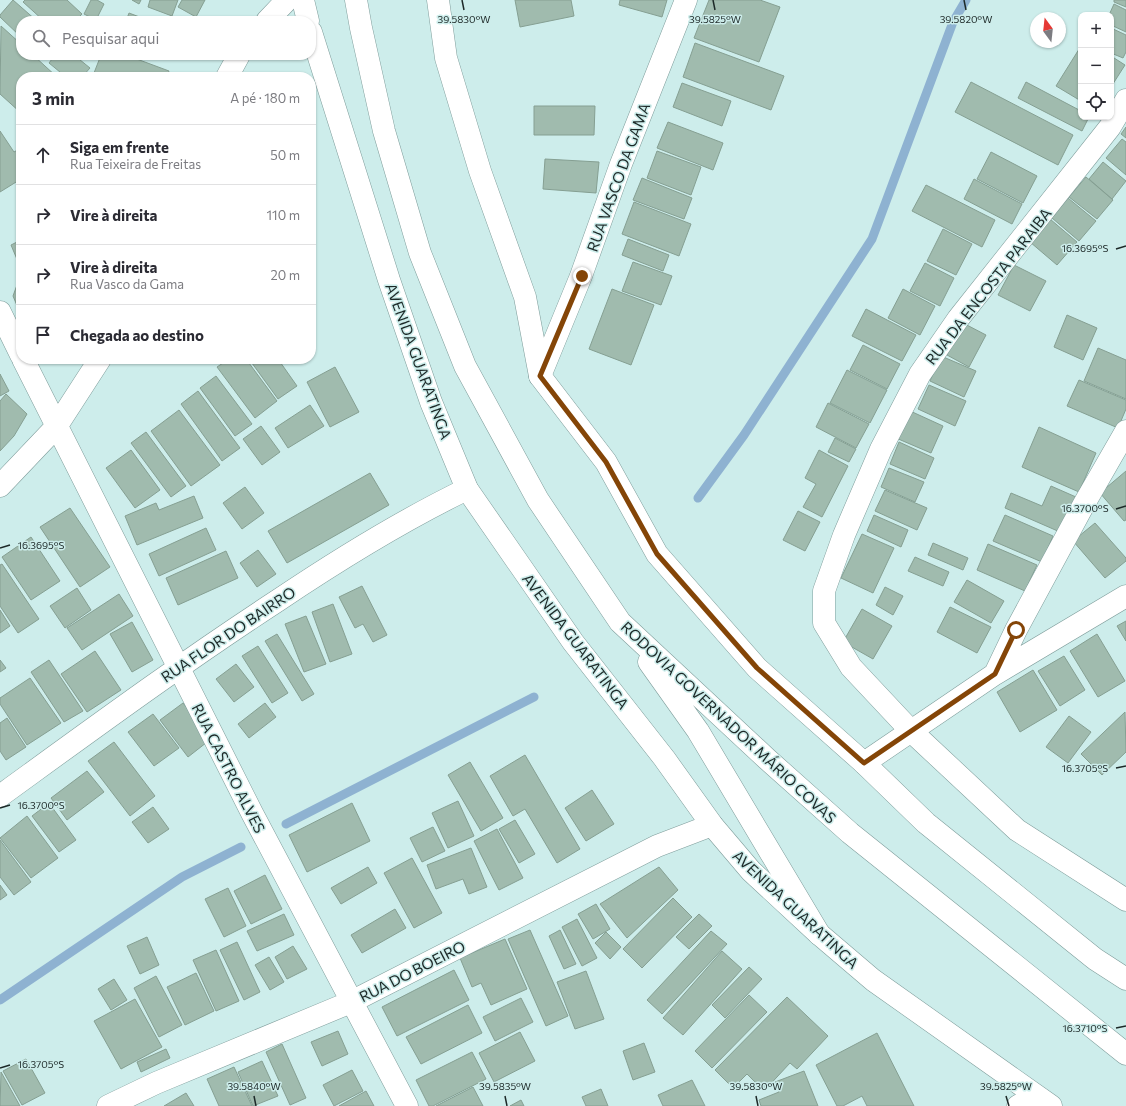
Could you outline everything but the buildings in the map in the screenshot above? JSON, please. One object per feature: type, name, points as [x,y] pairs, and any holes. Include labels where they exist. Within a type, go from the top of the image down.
[{"type":"main road","points":[[272,16],[287,0]]},
{"type":"main road","points":[[303,0],[307,16]]},
{"type":"main road","name":"RODOVIA GOVERNADOR MÁRIO COVAS","points":[[356,0],[360,28],[386,139],[420,253],[464,366],[538,500],[620,622],[767,759],[850,833],[1126,1054]]},
{"type":"main road","points":[[438,0],[446,58],[480,171],[525,297],[540,376],[606,462],[657,554],[757,668],[864,763],[926,823],[1096,958],[1126,979]]},
{"type":"main road","name":"RUA VASCO DA GAMA","points":[[540,376],[582,276],[621,164],[686,0]]},
{"type":"main road","name":"AVENIDA GUARATINGA","points":[[316,48],[389,280],[432,402],[467,489],[573,642],[664,758],[712,825],[751,870],[819,934],[873,980],[1035,1103]]},
{"type":"main road","points":[[230,72],[236,60]]},
{"type":"main road","name":"RUA DA ENCOSTA PARAIBA","points":[[1126,100],[1110,127],[958,319],[920,374],[881,450],[844,535],[824,591],[824,623],[828,630],[851,667],[911,731],[1017,830],[1126,900]]},
{"type":"main road","points":[[0,312],[16,345]]},
{"type":"main road","name":"RUA CASTRO ALVES","points":[[25,364],[252,812],[407,1106]]},
{"type":"main road","points":[[0,486],[56,427],[97,364]]},
{"type":"main road","points":[[995,674],[1034,595],[1126,432]]},
{"type":"main road","name":"RUA FLOR DO BAIRRO","points":[[0,796],[179,667],[332,564],[428,508],[467,489]]},
{"type":"main road","points":[[864,763],[995,674],[1126,596]]},
{"type":"main road","points":[[620,622],[698,731],[819,934]]},
{"type":"main road","name":"RUA DO BOEIRO","points":[[108,1106],[156,1083],[351,1002],[657,846],[712,825]]},
{"type":"waterway","points":[[698,498],[744,435],[872,239],[953,22],[966,0]]},
{"type":"waterway","points":[[286,824],[534,697]]},
{"type":"waterway","points":[[0,1000],[182,877],[241,847]]},
{"type":"route","points":[[582,276],[540,376],[606,462],[657,554],[757,668],[864,763],[995,674],[1016,630]]}]
